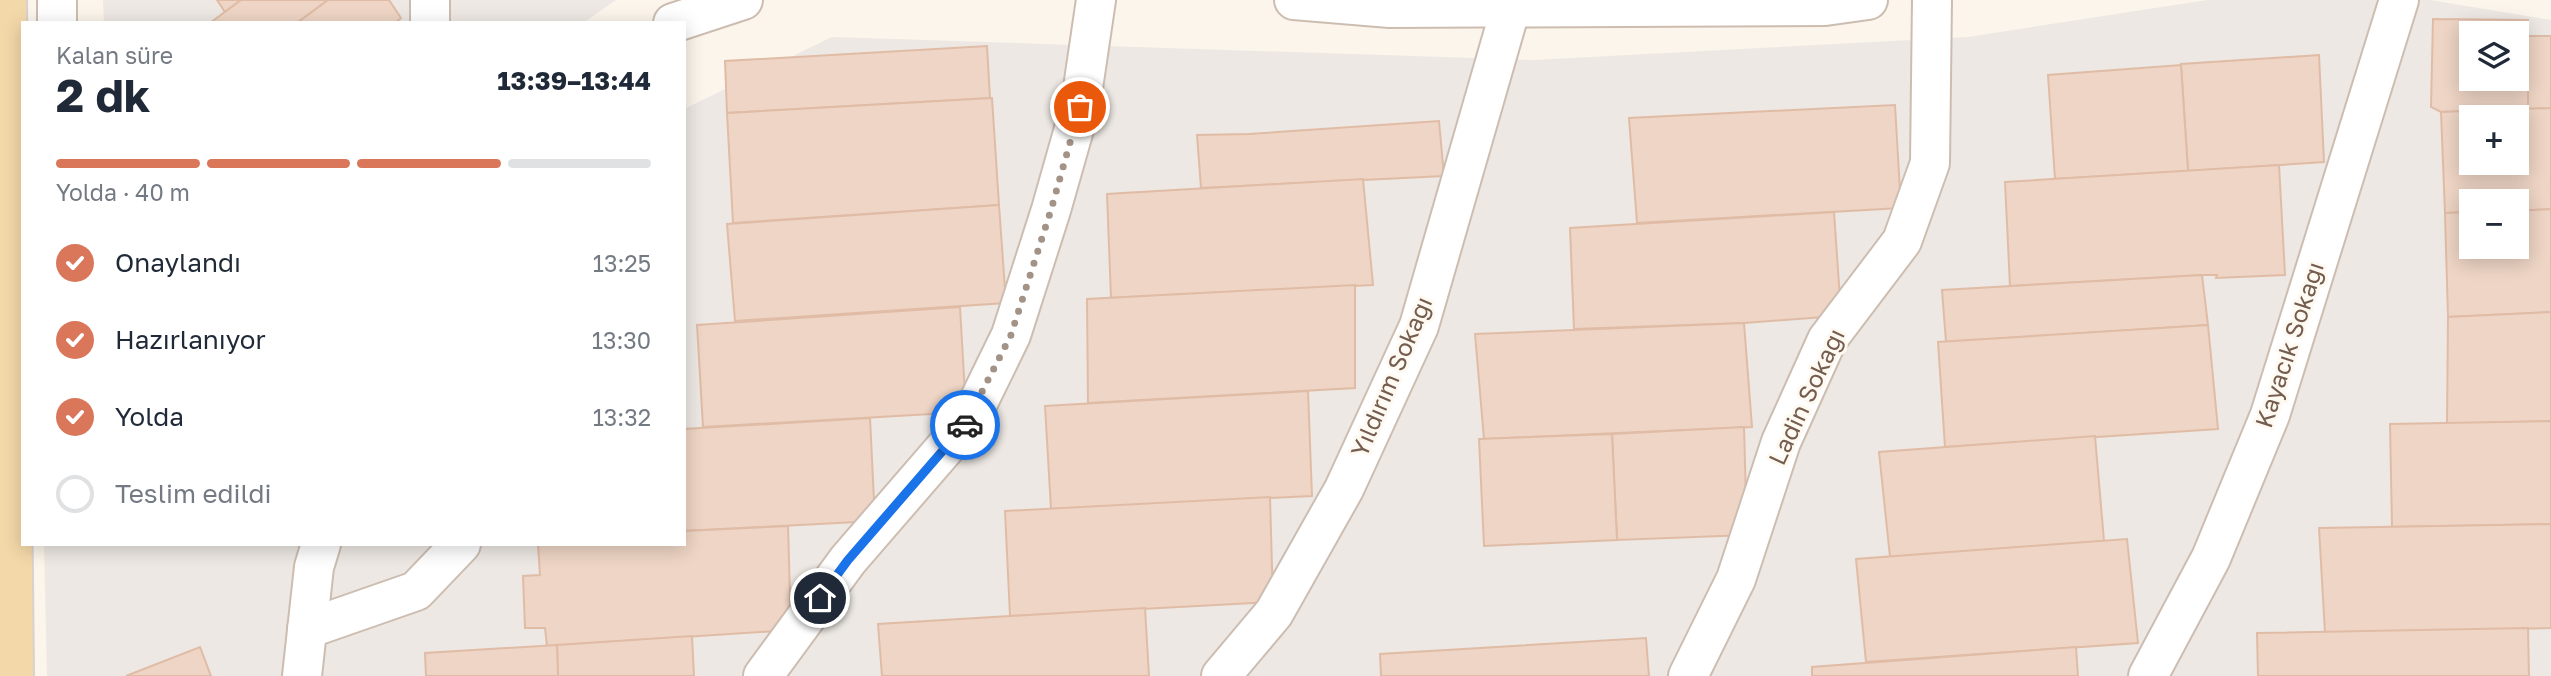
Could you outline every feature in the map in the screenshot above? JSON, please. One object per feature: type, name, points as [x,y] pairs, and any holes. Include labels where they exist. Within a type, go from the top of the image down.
[{"type":"main road","points":[[7,0],[4,124],[17,361],[14,676]]},
{"type":"street","points":[[57,0],[57,21]]},
{"type":"street","points":[[430,0],[430,21]]},
{"type":"street","points":[[679,21],[743,0]]},
{"type":"street","points":[[763,676],[848,560],[970,419],[1011,335],[1051,210],[1080,107],[1096,0]]},
{"type":"street","points":[[1294,0],[1390,8],[1825,6],[1868,0]]},
{"type":"street","name":"Ladin Sokağı","points":[[1688,676],[1736,579],[1781,442],[1827,340],[1902,241],[1930,163],[1932,0]]},
{"type":"street","name":"Kayacık Sokağı","points":[[2148,676],[2211,558],[2270,415],[2399,0]]},
{"type":"street","name":"Yıldırım Sokağı","points":[[1221,676],[1274,613],[1338,500],[1419,326],[1511,7]]},
{"type":"street","points":[[302,676],[314,567],[320,546]]},
{"type":"street","points":[[307,629],[416,590],[459,546]]},
{"type":"shaded area","points":[[103,0],[616,0],[586,21],[104,21]]},
{"type":"shaded area","points":[[2207,0],[2430,0],[2551,20],[2551,676],[47,676],[44,546],[686,546],[686,108],[832,37],[1534,60],[1968,37]]},
{"type":"building","points":[[217,0],[241,0],[225,12]]},
{"type":"building","points":[[241,0],[328,0],[300,21],[213,21]]},
{"type":"building","points":[[328,0],[389,0],[401,18],[397,21],[300,21]]},
{"type":"building","points":[[2433,19],[2528,20],[2459,21],[2459,91],[2528,91],[2528,105],[2459,105],[2459,111],[2441,112],[2431,107]]},
{"type":"building","points":[[2529,36],[2551,36],[2551,108],[2529,109]]},
{"type":"building","points":[[987,46],[990,98],[727,113],[725,61]]},
{"type":"building","points":[[2319,55],[2324,162],[2188,171],[2181,64]]},
{"type":"building","points":[[2181,65],[2188,171],[2055,179],[2048,75]]},
{"type":"building","points":[[992,98],[999,205],[733,223],[727,113]]},
{"type":"building","points":[[1895,105],[1901,208],[1637,223],[1629,118]]},
{"type":"building","points":[[2551,108],[2551,209],[2529,210],[2529,189],[2459,189],[2459,212],[2445,213],[2441,112],[2459,111],[2459,175],[2529,175],[2529,109]]},
{"type":"building","points":[[1439,121],[1444,176],[1201,188],[1197,135]]},
{"type":"building","points":[[2279,165],[2285,275],[2216,278],[2217,275],[2202,275],[2010,286],[2005,182]]},
{"type":"building","points":[[1363,179],[1373,285],[1111,298],[1107,194]]},
{"type":"building","points":[[999,205],[1006,303],[735,321],[727,224]]},
{"type":"building","points":[[2551,209],[2551,312],[2448,317],[2445,213],[2459,212],[2459,259],[2529,259],[2529,210]]},
{"type":"building","points":[[1834,212],[1840,299],[1837,316],[1744,323],[1574,329],[1570,228]]},
{"type":"building","points":[[2202,275],[2208,325],[1946,342],[1942,290]]},
{"type":"building","points":[[1355,285],[1355,388],[1088,403],[1087,299]]},
{"type":"building","points":[[960,307],[966,412],[703,427],[697,325]]},
{"type":"building","points":[[2551,312],[2551,421],[2447,424],[2448,317]]},
{"type":"building","points":[[1744,323],[1752,427],[1484,439],[1475,334]]},
{"type":"building","points":[[2208,325],[2218,429],[1945,447],[1938,342]]},
{"type":"building","points":[[1308,391],[1312,496],[1051,509],[1045,406]]},
{"type":"building","points":[[870,418],[875,521],[686,531],[686,429]]},
{"type":"building","points":[[2551,421],[2551,524],[2392,527],[2390,424]]},
{"type":"building","points":[[1744,427],[1747,535],[1617,540],[1612,434]]},
{"type":"building","points":[[1612,434],[1617,540],[1484,546],[1479,439]]},
{"type":"building","points":[[2095,436],[2104,541],[1890,557],[1879,452]]},
{"type":"building","points":[[1270,497],[1273,602],[1010,616],[1005,511]]},
{"type":"building","points":[[2551,524],[2551,628],[2325,633],[2319,528]]},
{"type":"building","points":[[788,526],[791,630],[547,646],[545,628],[525,628],[523,576],[540,575],[538,546],[686,546],[686,531]]},
{"type":"building","points":[[2127,539],[2138,643],[1866,662],[1856,559]]},
{"type":"building","points":[[1145,608],[1149,676],[882,676],[878,624]]},
{"type":"building","points":[[2528,628],[2529,676],[2258,676],[2257,633]]},
{"type":"building","points":[[692,636],[694,676],[558,676],[557,645]]},
{"type":"building","points":[[1646,638],[1649,676],[1381,676],[1380,654]]},
{"type":"building","points":[[557,645],[558,676],[426,676],[425,653]]},
{"type":"building","points":[[200,647],[211,676],[126,676]]},
{"type":"building","points":[[2076,647],[2078,676],[1812,676],[1812,667]]},
{"type":"way so far","points":[[965,425],[1011,335],[1080,107]]},
{"type":"route","points":[[820,598],[848,560],[965,425]]}]
